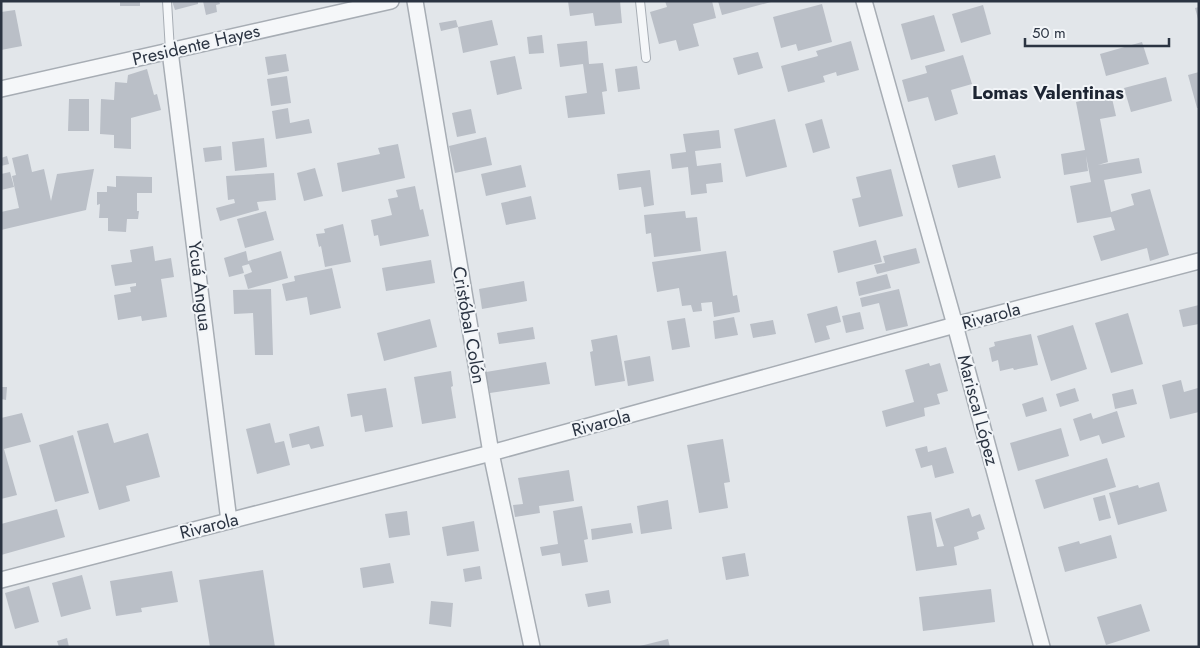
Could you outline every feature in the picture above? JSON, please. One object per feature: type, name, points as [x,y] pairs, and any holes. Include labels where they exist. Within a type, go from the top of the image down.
[{"type":"street","name":"Presidente Hayes","points":[[1,90],[391,1]]},
{"type":"street","name":"Cristóbal Colón","points":[[415,1],[491,453],[532,647]]},
{"type":"street","name":"Mariscal López","points":[[864,1],[955,325],[1042,647]]},
{"type":"street","name":"Ycuá Angua","points":[[170,51],[229,521]]},
{"type":"street","name":"Rivarola","points":[[1,580],[491,453],[955,325],[1199,262]]},
{"type":"lane","points":[[167,1],[170,51]]},
{"type":"lane","points":[[640,1],[646,58]]},
{"type":"building","points":[[120,1],[140,1],[140,6],[120,6]]},
{"type":"building","points":[[172,1],[198,1],[198,4],[175,10]]},
{"type":"building","points":[[203,1],[219,1],[220,4],[216,5],[217,12],[206,15]]},
{"type":"building","points":[[568,1],[620,1],[622,23],[595,26],[593,13],[570,16]]},
{"type":"building","points":[[665,1],[712,1],[716,18],[693,24],[699,46],[679,51],[676,40],[659,44],[650,12],[667,7]]},
{"type":"building","points":[[718,1],[771,1],[771,2],[722,15]]},
{"type":"building","points":[[822,4],[832,42],[798,51],[796,44],[781,48],[773,17]]},
{"type":"building","points":[[983,5],[991,34],[961,43],[952,14]]},
{"type":"building","points":[[1199,7],[1199,19],[1198,19],[1195,8]]},
{"type":"building","points":[[15,10],[22,46],[1,50],[1,12]]},
{"type":"building","points":[[934,15],[945,51],[911,60],[901,24]]},
{"type":"building","points":[[456,20],[458,27],[441,31],[439,23]]},
{"type":"building","points":[[492,20],[498,45],[463,53],[458,27]]},
{"type":"building","points":[[542,35],[544,53],[529,54],[527,37]]},
{"type":"building","points":[[587,41],[589,64],[603,63],[607,91],[602,92],[605,114],[568,118],[565,96],[587,93],[583,64],[560,67],[557,44]]},
{"type":"building","points":[[851,41],[859,70],[837,76],[836,72],[823,76],[825,82],[788,92],[781,66],[818,56],[816,51]]},
{"type":"building","points":[[1142,42],[1149,64],[1106,76],[1100,54]]},
{"type":"building","points":[[758,52],[763,68],[738,75],[733,58]]},
{"type":"building","points":[[286,54],[289,71],[268,75],[265,57]]},
{"type":"building","points":[[963,55],[972,84],[951,90],[958,114],[935,121],[928,97],[908,102],[902,80],[927,73],[925,66]]},
{"type":"building","points":[[515,56],[522,89],[497,95],[490,61]]},
{"type":"building","points":[[637,66],[640,89],[618,92],[615,69]]},
{"type":"building","points":[[147,69],[154,95],[157,94],[161,110],[131,118],[131,149],[114,148],[114,135],[100,134],[101,99],[114,100],[115,82],[127,83],[128,75]]},
{"type":"building","points":[[1199,72],[1199,108],[1197,108],[1188,75]]},
{"type":"building","points":[[287,76],[291,103],[271,106],[267,79]]},
{"type":"building","points":[[1166,77],[1172,101],[1131,112],[1124,88]]},
{"type":"building","points":[[1111,94],[1116,116],[1100,119],[1108,162],[1098,165],[1139,158],[1142,173],[1104,180],[1111,212],[1134,205],[1131,194],[1150,189],[1169,255],[1150,261],[1147,248],[1101,261],[1093,236],[1115,230],[1111,217],[1077,223],[1070,186],[1091,182],[1086,156],[1088,171],[1064,175],[1061,154],[1085,150],[1076,102]]},
{"type":"building","points":[[69,99],[89,99],[89,131],[68,131]]},
{"type":"building","points":[[288,108],[290,123],[309,119],[312,133],[276,139],[272,111]]},
{"type":"building","points":[[471,109],[476,133],[457,137],[452,113]]},
{"type":"building","points":[[775,119],[787,167],[746,177],[734,129]]},
{"type":"building","points":[[822,119],[830,148],[813,153],[805,124]]},
{"type":"building","points":[[719,130],[721,148],[695,151],[697,166],[721,163],[723,182],[706,184],[707,193],[691,195],[688,167],[672,169],[670,154],[686,152],[683,134]]},
{"type":"building","points":[[486,137],[492,165],[455,173],[449,146]]},
{"type":"building","points":[[264,138],[267,167],[235,171],[232,142]]},
{"type":"building","points":[[398,144],[405,178],[342,192],[337,163],[380,154],[378,148]]},
{"type":"building","points":[[221,146],[222,160],[205,162],[203,148]]},
{"type":"building","points":[[28,154],[32,172],[44,169],[51,201],[57,174],[94,169],[86,210],[1,230],[1,212],[19,208],[12,176],[16,175],[12,158]]},
{"type":"building","points":[[995,155],[1001,178],[958,188],[952,165]]},
{"type":"building","points":[[7,156],[9,164],[1,166],[1,158]]},
{"type":"building","points":[[521,165],[526,187],[486,196],[481,174]]},
{"type":"building","points":[[315,168],[323,196],[304,201],[297,173]]},
{"type":"building","points":[[891,169],[903,216],[859,227],[852,199],[861,197],[856,177]]},
{"type":"building","points":[[650,170],[654,205],[644,207],[641,187],[619,190],[617,174]]},
{"type":"building","points":[[10,172],[14,187],[1,190],[1,174]]},
{"type":"building","points":[[274,173],[276,200],[257,202],[259,210],[220,221],[216,208],[235,203],[234,199],[228,200],[226,176]]},
{"type":"building","points":[[116,176],[152,177],[152,193],[137,193],[138,219],[127,219],[126,232],[108,231],[108,218],[99,218],[100,204],[97,205],[97,192],[107,192],[107,186],[116,187]]},
{"type":"building","points":[[415,186],[420,210],[423,209],[429,236],[380,246],[378,235],[374,236],[371,220],[392,215],[388,199],[398,197],[396,190]]},
{"type":"building","points":[[531,196],[536,219],[506,225],[501,203]]},
{"type":"building","points":[[266,211],[274,240],[245,248],[237,219]]},
{"type":"building","points":[[685,211],[686,218],[697,217],[701,251],[654,257],[651,233],[646,234],[644,215]]},
{"type":"building","points":[[343,224],[351,262],[325,267],[321,246],[319,247],[316,234],[325,233],[324,229]]},
{"type":"building","points":[[876,240],[882,262],[838,273],[833,251]]},
{"type":"building","points":[[153,246],[155,261],[171,258],[174,277],[161,279],[167,317],[142,321],[141,316],[118,320],[114,295],[131,292],[130,287],[136,286],[136,283],[115,286],[111,265],[132,262],[130,250]]},
{"type":"building","points":[[916,248],[920,263],[877,274],[874,265],[885,263],[883,256]]},
{"type":"building","points":[[246,251],[248,261],[281,251],[288,278],[248,289],[244,275],[252,272],[249,264],[242,266],[244,273],[229,277],[224,258]]},
{"type":"building","points":[[726,251],[733,296],[737,295],[740,312],[714,317],[712,302],[701,303],[702,311],[693,312],[691,305],[682,306],[679,288],[657,292],[652,262]]},
{"type":"building","points":[[431,260],[435,283],[386,291],[382,268]]},
{"type":"building","points":[[332,268],[341,308],[310,315],[307,297],[286,301],[282,284],[295,281],[294,276]]},
{"type":"building","points":[[887,274],[891,288],[859,296],[856,282]]},
{"type":"building","points":[[524,281],[527,301],[482,309],[479,289]]},
{"type":"building","points":[[271,289],[273,355],[255,355],[253,313],[234,314],[233,290]]},
{"type":"building","points":[[899,289],[908,326],[886,331],[879,303],[862,307],[860,298]]},
{"type":"building","points":[[1199,305],[1199,324],[1183,327],[1179,310]]},
{"type":"building","points":[[837,306],[841,322],[826,326],[830,339],[815,343],[807,314]]},
{"type":"building","points":[[860,312],[864,329],[846,333],[842,316]]},
{"type":"building","points":[[1128,313],[1143,364],[1111,373],[1095,323]]},
{"type":"building","points":[[734,317],[738,335],[715,339],[713,321]]},
{"type":"building","points":[[685,318],[690,347],[672,350],[667,321]]},
{"type":"building","points":[[430,319],[437,347],[384,361],[377,333]]},
{"type":"building","points":[[773,320],[776,334],[753,338],[750,324]]},
{"type":"building","points":[[1073,325],[1087,369],[1051,381],[1037,336]]},
{"type":"building","points":[[533,327],[535,339],[499,344],[497,333]]},
{"type":"building","points":[[1031,334],[1038,365],[1000,371],[998,360],[992,362],[989,348],[995,346],[994,342]]},
{"type":"building","points":[[617,335],[625,381],[595,386],[590,352],[593,351],[591,340]]},
{"type":"building","points":[[650,356],[654,381],[628,386],[624,361]]},
{"type":"building","points":[[546,362],[550,384],[490,393],[486,372]]},
{"type":"building","points":[[929,363],[930,366],[940,363],[948,391],[937,394],[940,404],[924,408],[925,416],[886,427],[882,411],[914,402],[905,370]]},
{"type":"building","points":[[451,371],[453,386],[451,387],[456,418],[422,424],[414,377]]},
{"type":"building","points":[[1181,380],[1184,392],[1198,388],[1199,412],[1170,419],[1162,385]]},
{"type":"building","points":[[1,387],[7,387],[6,400],[1,399]]},
{"type":"building","points":[[386,388],[393,427],[365,432],[362,415],[351,417],[347,394]]},
{"type":"building","points":[[1075,388],[1079,401],[1060,407],[1056,394]]},
{"type":"building","points":[[1133,389],[1137,404],[1115,409],[1112,394]]},
{"type":"building","points":[[1043,397],[1047,411],[1026,417],[1022,404]]},
{"type":"building","points":[[1117,411],[1125,437],[1102,444],[1099,435],[1080,441],[1073,419],[1091,413],[1093,419]]},
{"type":"building","points":[[22,413],[31,442],[4,449],[17,495],[1,499],[1,418]]},
{"type":"building","points":[[108,423],[114,443],[148,433],[160,477],[126,486],[130,501],[99,510],[77,431]]},
{"type":"building","points":[[270,423],[275,443],[284,441],[290,465],[257,474],[246,429]]},
{"type":"building","points":[[319,426],[324,446],[311,449],[309,444],[292,448],[289,434]]},
{"type":"building","points":[[1061,428],[1069,456],[1018,471],[1010,443]]},
{"type":"building","points":[[73,435],[89,493],[55,502],[39,445]]},
{"type":"building","points":[[723,439],[730,482],[724,483],[728,508],[699,513],[687,445]]},
{"type":"building","points":[[927,446],[928,452],[946,447],[954,473],[935,478],[932,465],[921,468],[915,449]]},
{"type":"building","points":[[1107,458],[1116,487],[1044,509],[1035,480]]},
{"type":"building","points":[[569,470],[574,501],[539,506],[540,513],[515,517],[513,505],[523,504],[518,478]]},
{"type":"building","points":[[1159,482],[1167,511],[1118,525],[1109,493],[1138,485],[1139,488]]},
{"type":"building","points":[[1105,495],[1111,518],[1099,521],[1093,498]]},
{"type":"building","points":[[668,500],[672,529],[641,534],[637,506]]},
{"type":"building","points":[[582,506],[588,539],[584,540],[588,562],[562,566],[560,553],[542,556],[540,547],[558,544],[553,511]]},
{"type":"building","points":[[969,508],[972,517],[980,514],[985,529],[977,532],[979,539],[954,547],[957,565],[916,571],[907,516],[931,512],[937,547],[944,546],[935,519]]},
{"type":"building","points":[[57,509],[65,537],[1,555],[1,524]]},
{"type":"building","points":[[407,511],[410,535],[389,538],[385,514]]},
{"type":"building","points":[[474,521],[479,551],[447,556],[442,527]]},
{"type":"building","points":[[631,523],[633,533],[592,540],[591,529]]},
{"type":"building","points":[[1111,535],[1117,558],[1065,572],[1058,547],[1079,541],[1080,544]]},
{"type":"building","points":[[745,553],[749,576],[726,580],[722,557]]},
{"type":"building","points":[[390,563],[394,583],[363,588],[360,568]]},
{"type":"building","points":[[480,566],[482,579],[465,582],[463,569]]},
{"type":"building","points":[[263,570],[275,647],[210,647],[199,580]]},
{"type":"building","points":[[172,571],[178,602],[141,608],[142,612],[116,616],[110,581]]},
{"type":"building","points":[[82,575],[91,609],[61,617],[52,583]]},
{"type":"building","points":[[29,586],[39,622],[15,629],[5,593]]},
{"type":"building","points":[[991,589],[995,622],[923,631],[919,597]]},
{"type":"building","points":[[609,590],[611,603],[588,607],[585,594]]},
{"type":"building","points":[[431,601],[453,603],[451,627],[429,624]]},
{"type":"building","points":[[1141,604],[1150,631],[1106,645],[1097,617]]},
{"type":"building","points":[[67,638],[69,647],[59,647],[57,641]]},
{"type":"building","points":[[668,639],[670,647],[640,646]]},
{"type":"district","name":"Lomas Valentinas","points":[[1048,92]]}]
